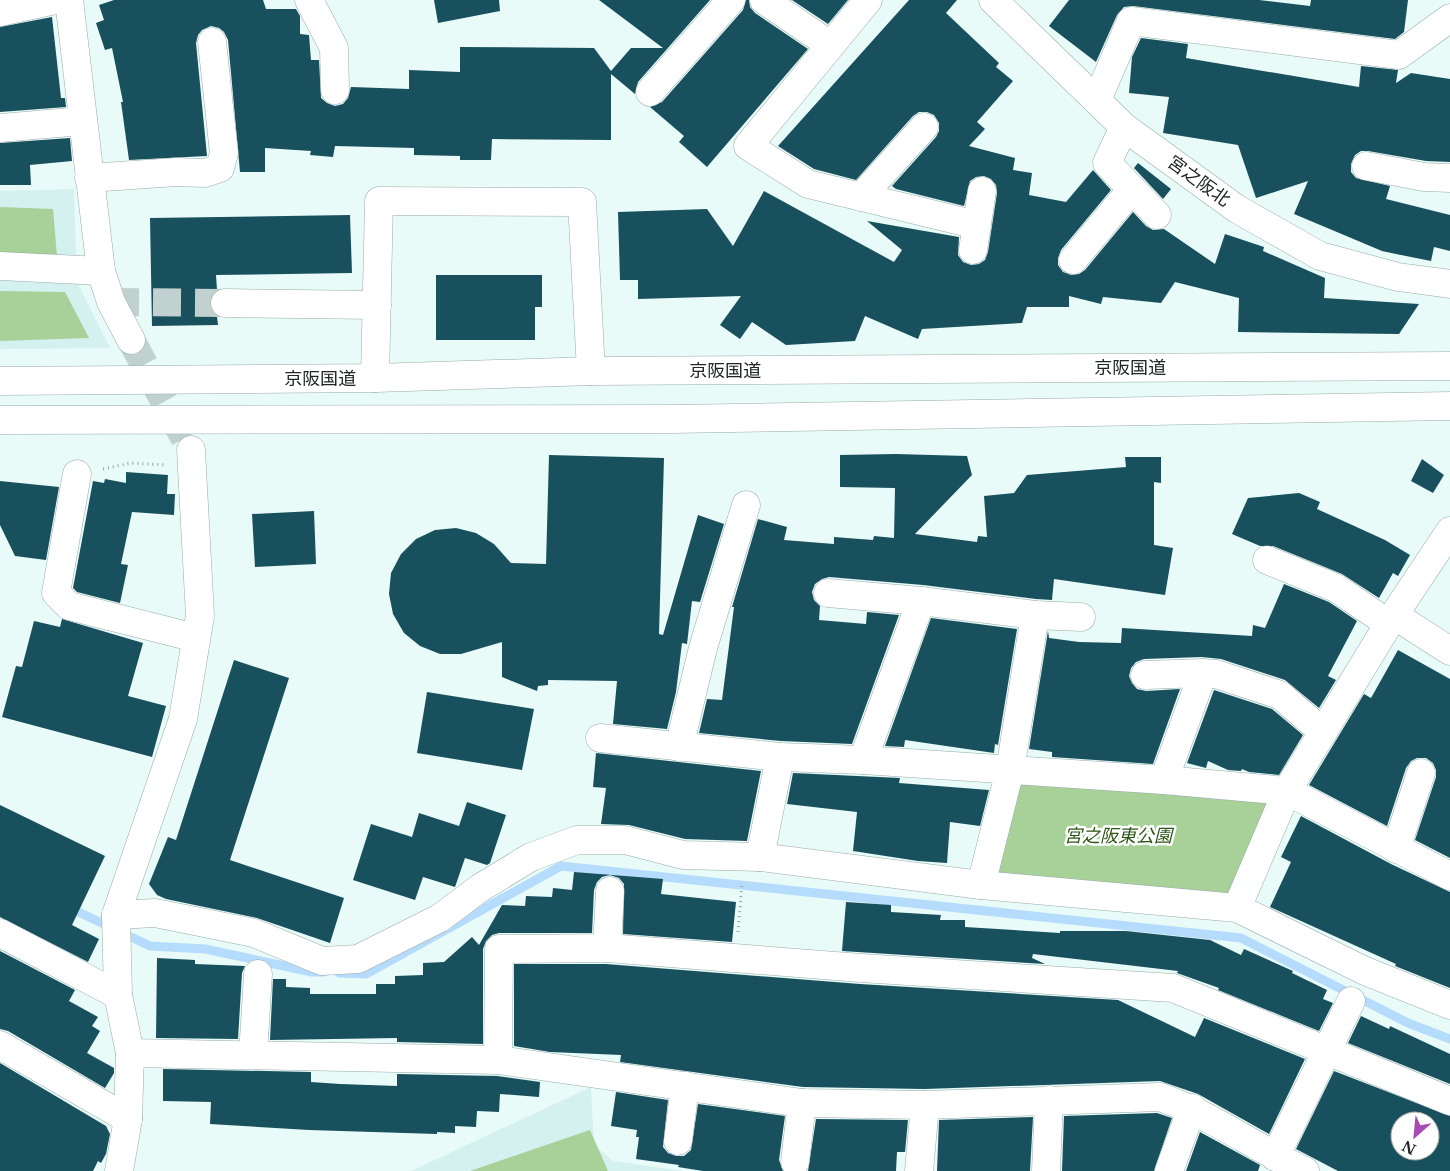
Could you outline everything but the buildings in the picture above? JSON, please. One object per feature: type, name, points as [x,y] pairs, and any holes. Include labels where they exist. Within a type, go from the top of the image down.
[{"type":"main road","points":[[0,12],[55,0]]},
{"type":"main road","points":[[69,0],[101,271],[111,302],[131,340]]},
{"type":"main road","points":[[309,0],[334,48],[335,90]]},
{"type":"main road","points":[[650,92],[731,0]]},
{"type":"main road","points":[[764,0],[830,45]]},
{"type":"main road","points":[[868,0],[748,146],[808,184],[861,197],[975,237],[982,191]]},
{"type":"main road","name":"宮之阪北","points":[[992,0],[1124,127],[1237,208],[1320,256],[1398,277],[1450,284]]},
{"type":"main road","points":[[1097,100],[1131,21],[1399,55],[1450,18]]},
{"type":"main road","points":[[89,178],[176,172],[205,173],[220,168],[224,153],[212,42]]},
{"type":"main road","points":[[0,128],[82,121]]},
{"type":"main road","points":[[861,197],[924,127]]},
{"type":"main road","points":[[1124,127],[1107,163],[1157,216]]},
{"type":"main road","points":[[1366,166],[1424,177],[1450,178]]},
{"type":"main road","points":[[1073,260],[1132,189]]},
{"type":"main road","points":[[374,378],[379,201],[582,202],[592,371]]},
{"type":"main road","points":[[0,266],[101,271]]},
{"type":"main road","points":[[225,302],[377,305]]},
{"type":"main road","name":"京阪国道","points":[[0,381],[374,378],[592,371],[1450,366]]},
{"type":"main road","points":[[0,420],[672,419],[1450,406]]},
{"type":"main road","points":[[119,1171],[128,1119],[130,1053],[118,995],[116,926],[183,719],[200,616],[191,459]]},
{"type":"main road","points":[[78,474],[56,593],[68,606],[196,638]]},
{"type":"main road","points":[[679,747],[703,648],[746,505]]},
{"type":"main road","points":[[1237,908],[1287,791],[1391,619],[1450,530]]},
{"type":"main road","points":[[1267,560],[1336,588],[1450,651]]},
{"type":"main road","points":[[828,592],[1035,614],[1081,617]]},
{"type":"main road","points":[[863,760],[921,601]]},
{"type":"main road","points":[[981,885],[1010,770],[1035,614]]},
{"type":"main road","points":[[1164,780],[1203,673]]},
{"type":"main road","points":[[1145,675],[1216,674],[1280,696],[1323,732]]},
{"type":"main road","points":[[600,738],[780,757],[863,760],[1164,780],[1287,791],[1450,876]]},
{"type":"main road","points":[[760,857],[780,757]]},
{"type":"main road","points":[[1396,849],[1421,773]]},
{"type":"main road","points":[[116,926],[155,913],[254,933],[322,961],[358,959],[440,918],[480,888],[531,857],[577,840],[625,840],[683,855],[760,857],[981,885],[1237,908],[1365,971],[1450,1005]]},
{"type":"main road","points":[[607,948],[610,891]]},
{"type":"main road","points":[[0,933],[118,995]]},
{"type":"main road","points":[[498,1060],[499,949],[607,948],[1172,988],[1450,1102]]},
{"type":"main road","points":[[253,1055],[258,974]]},
{"type":"main road","points":[[1275,1157],[1351,1001]]},
{"type":"main road","points":[[0,1045],[128,1119]]},
{"type":"main road","points":[[130,1053],[498,1060],[802,1103],[925,1105],[1160,1097],[1192,1108],[1275,1157],[1305,1171]]},
{"type":"main road","points":[[678,1142],[685,1086]]},
{"type":"main road","points":[[1046,1171],[1049,1100]]},
{"type":"main road","points":[[795,1162],[802,1103]]},
{"type":"main road","points":[[919,1171],[925,1105]]},
{"type":"main road","points":[[1169,1171],[1192,1108]]},
{"type":"path","points":[[78,474],[131,463],[191,459]]},
{"type":"path","points":[[736,958],[742,889]]},
{"type":"shaded area","points":[[74,189],[77,282],[110,348],[0,349],[0,191]]},
{"type":"shaded area","points":[[591,1087],[594,1145],[613,1161],[683,1171],[411,1171]]},
{"type":"green space","points":[[0,207],[53,209],[57,256],[0,255]]},
{"type":"green space","points":[[0,291],[65,292],[89,338],[0,341]]},
{"type":"green space","name":"宮之阪東公園","points":[[1017,780],[1270,803],[1232,894],[991,878]]},
{"type":"green space","points":[[590,1130],[608,1171],[470,1171]]},
{"type":"waterway","points":[[339,973],[366,974],[561,866],[1241,938],[1408,1023],[1450,1039]]},
{"type":"waterway","points":[[68,907],[150,946],[205,949],[312,972],[324,972]]},
{"type":"tunnel","points":[[111,302],[225,303]]},
{"type":"tunnel","points":[[131,340],[191,450]]}]
